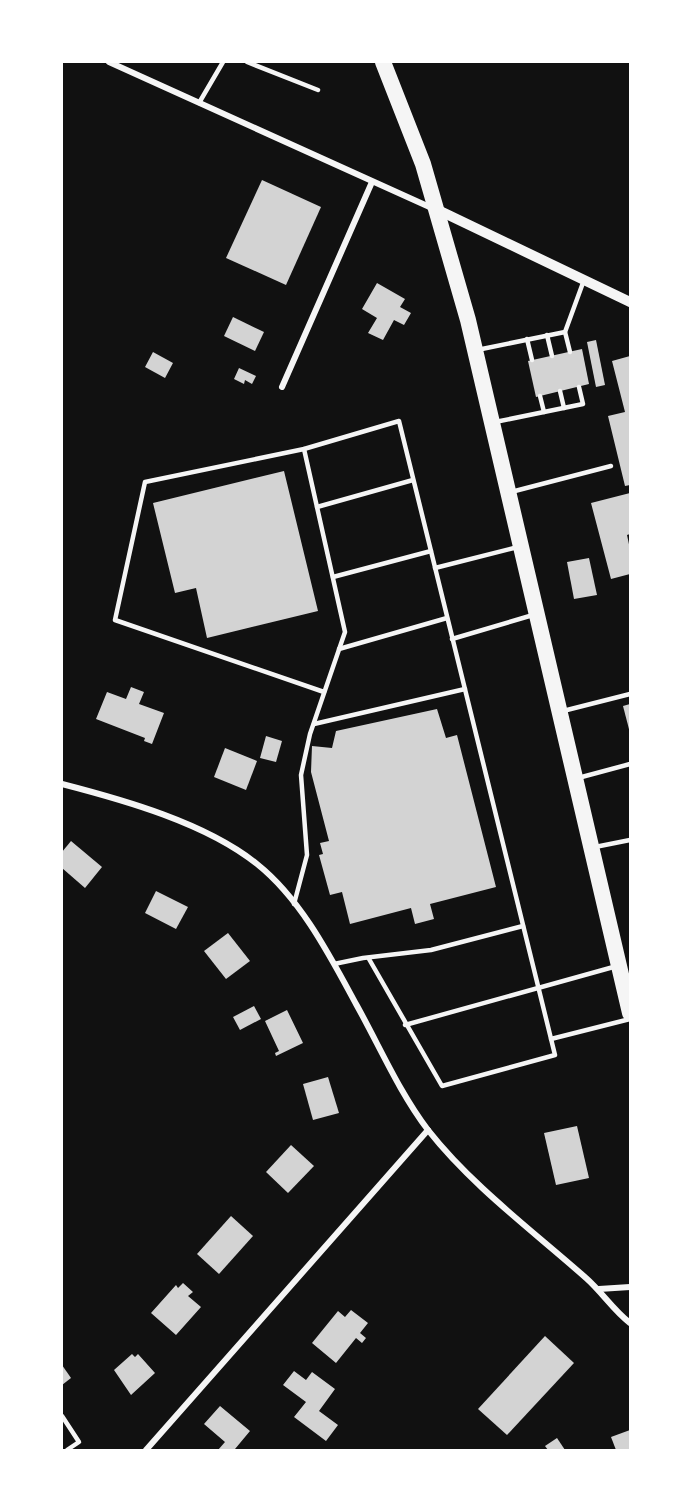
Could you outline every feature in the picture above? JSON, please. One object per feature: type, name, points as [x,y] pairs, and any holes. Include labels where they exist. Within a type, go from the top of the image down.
[{"type":"highway","points":[[383,62],[438,210],[475,350],[592,848],[624,971],[630,1013]]},
{"type":"street","points":[[109,62],[122,64],[200,103],[438,210],[630,302]]},
{"type":"street","points":[[282,387],[372,182]]},
{"type":"street","points":[[62,784],[124,801],[228,844],[258,864],[294,904],[334,964],[428,1130],[488,1192],[599,1289],[618,1313],[630,1323]]},
{"type":"street","points":[[146,1450],[428,1130]]},
{"type":"street","points":[[599,1289],[630,1287]]},
{"type":"lane","points":[[200,103],[223,62]]},
{"type":"lane","points":[[247,62],[318,90]]},
{"type":"lane","points":[[570,352],[565,332],[585,280]]},
{"type":"lane","points":[[475,350],[565,332]]},
{"type":"lane","points":[[547,336],[552,356]]},
{"type":"lane","points":[[527,339],[532,360]]},
{"type":"lane","points":[[492,422],[583,404],[579,387]]},
{"type":"lane","points":[[560,391],[564,408]]},
{"type":"lane","points":[[540,396],[544,412]]},
{"type":"lane","points":[[324,692],[115,620],[145,482],[304,449],[399,422],[555,1055],[442,1086],[369,959]]},
{"type":"lane","points":[[294,904],[307,855],[301,775],[314,724],[345,632],[304,449]]},
{"type":"lane","points":[[508,492],[611,466]]},
{"type":"lane","points":[[317,507],[413,480]]},
{"type":"lane","points":[[435,568],[521,546]]},
{"type":"lane","points":[[333,577],[431,551]]},
{"type":"lane","points":[[452,639],[537,614]]},
{"type":"lane","points":[[339,649],[447,618]]},
{"type":"lane","points":[[314,724],[465,689]]},
{"type":"lane","points":[[560,712],[630,694]]},
{"type":"lane","points":[[576,779],[630,764]]},
{"type":"lane","points":[[592,848],[630,840]]},
{"type":"lane","points":[[334,964],[431,950],[523,926]]},
{"type":"lane","points":[[405,1025],[538,989],[624,971]]},
{"type":"lane","points":[[551,1039],[630,1019]]},
{"type":"lane","points":[[62,1416],[79,1442],[68,1450]]},
{"type":"building","points":[[262,180],[321,207],[286,285],[226,258]]},
{"type":"building","points":[[377,283],[405,299],[400,307],[411,313],[404,325],[394,320],[383,340],[368,333],[377,318],[362,309]]},
{"type":"building","points":[[233,317],[264,332],[255,351],[224,336]]},
{"type":"building","points":[[596,340],[605,385],[596,387],[587,342]]},
{"type":"building","points":[[582,349],[589,384],[536,397],[528,361]]},
{"type":"building","points":[[153,352],[173,363],[165,378],[145,367]]},
{"type":"building","points":[[630,356],[630,485],[625,486],[608,416],[625,412],[612,361]]},
{"type":"building","points":[[239,368],[256,376],[252,384],[245,380],[244,384],[234,379]]},
{"type":"building","points":[[284,471],[318,611],[207,638],[196,588],[175,593],[153,503]]},
{"type":"building","points":[[630,493],[630,534],[627,535],[630,549],[630,574],[611,579],[591,503]]},
{"type":"building","points":[[589,558],[597,595],[574,599],[567,562]]},
{"type":"building","points":[[131,687],[144,692],[139,704],[164,713],[152,744],[144,741],[145,738],[96,719],[107,692],[126,699]]},
{"type":"building","points":[[630,704],[630,733],[623,706]]},
{"type":"building","points":[[437,709],[446,738],[457,735],[496,887],[430,904],[434,919],[415,924],[411,908],[350,924],[342,892],[330,895],[319,855],[323,854],[320,843],[329,841],[311,772],[312,746],[332,748],[336,731]]},
{"type":"building","points":[[266,736],[282,741],[276,762],[260,758]]},
{"type":"building","points":[[225,748],[257,761],[246,790],[214,777]]},
{"type":"building","points":[[71,841],[102,867],[85,888],[62,868],[62,852]]},
{"type":"building","points":[[156,891],[188,907],[176,929],[145,913]]},
{"type":"building","points":[[228,933],[250,961],[226,979],[204,951]]},
{"type":"building","points":[[254,1006],[261,1019],[240,1030],[233,1017]]},
{"type":"building","points":[[287,1010],[303,1043],[276,1056],[275,1053],[279,1051],[265,1021]]},
{"type":"building","points":[[328,1077],[339,1113],[313,1120],[303,1084]]},
{"type":"building","points":[[577,1126],[589,1178],[556,1185],[544,1133]]},
{"type":"building","points":[[291,1145],[314,1166],[288,1193],[266,1172]]},
{"type":"building","points":[[231,1216],[253,1236],[219,1274],[197,1254]]},
{"type":"building","points":[[183,1283],[193,1292],[188,1296],[201,1307],[176,1335],[151,1313],[176,1285],[178,1288]]},
{"type":"building","points":[[351,1310],[368,1323],[360,1333],[366,1338],[362,1343],[356,1338],[336,1363],[312,1343],[338,1311],[345,1317]]},
{"type":"building","points":[[545,1336],[574,1363],[507,1435],[478,1409]]},
{"type":"building","points":[[132,1354],[135,1357],[138,1354],[155,1373],[131,1395],[114,1370]]},
{"type":"building","points":[[62,1365],[71,1378],[62,1385]]},
{"type":"building","points":[[294,1371],[306,1380],[312,1372],[335,1389],[319,1411],[338,1425],[326,1441],[294,1417],[306,1402],[283,1385]]},
{"type":"building","points":[[220,1406],[250,1431],[235,1449],[237,1450],[218,1450],[225,1442],[204,1424]]},
{"type":"building","points":[[630,1430],[630,1450],[616,1450],[611,1437]]},
{"type":"building","points":[[557,1438],[565,1450],[548,1450],[545,1446]]}]
